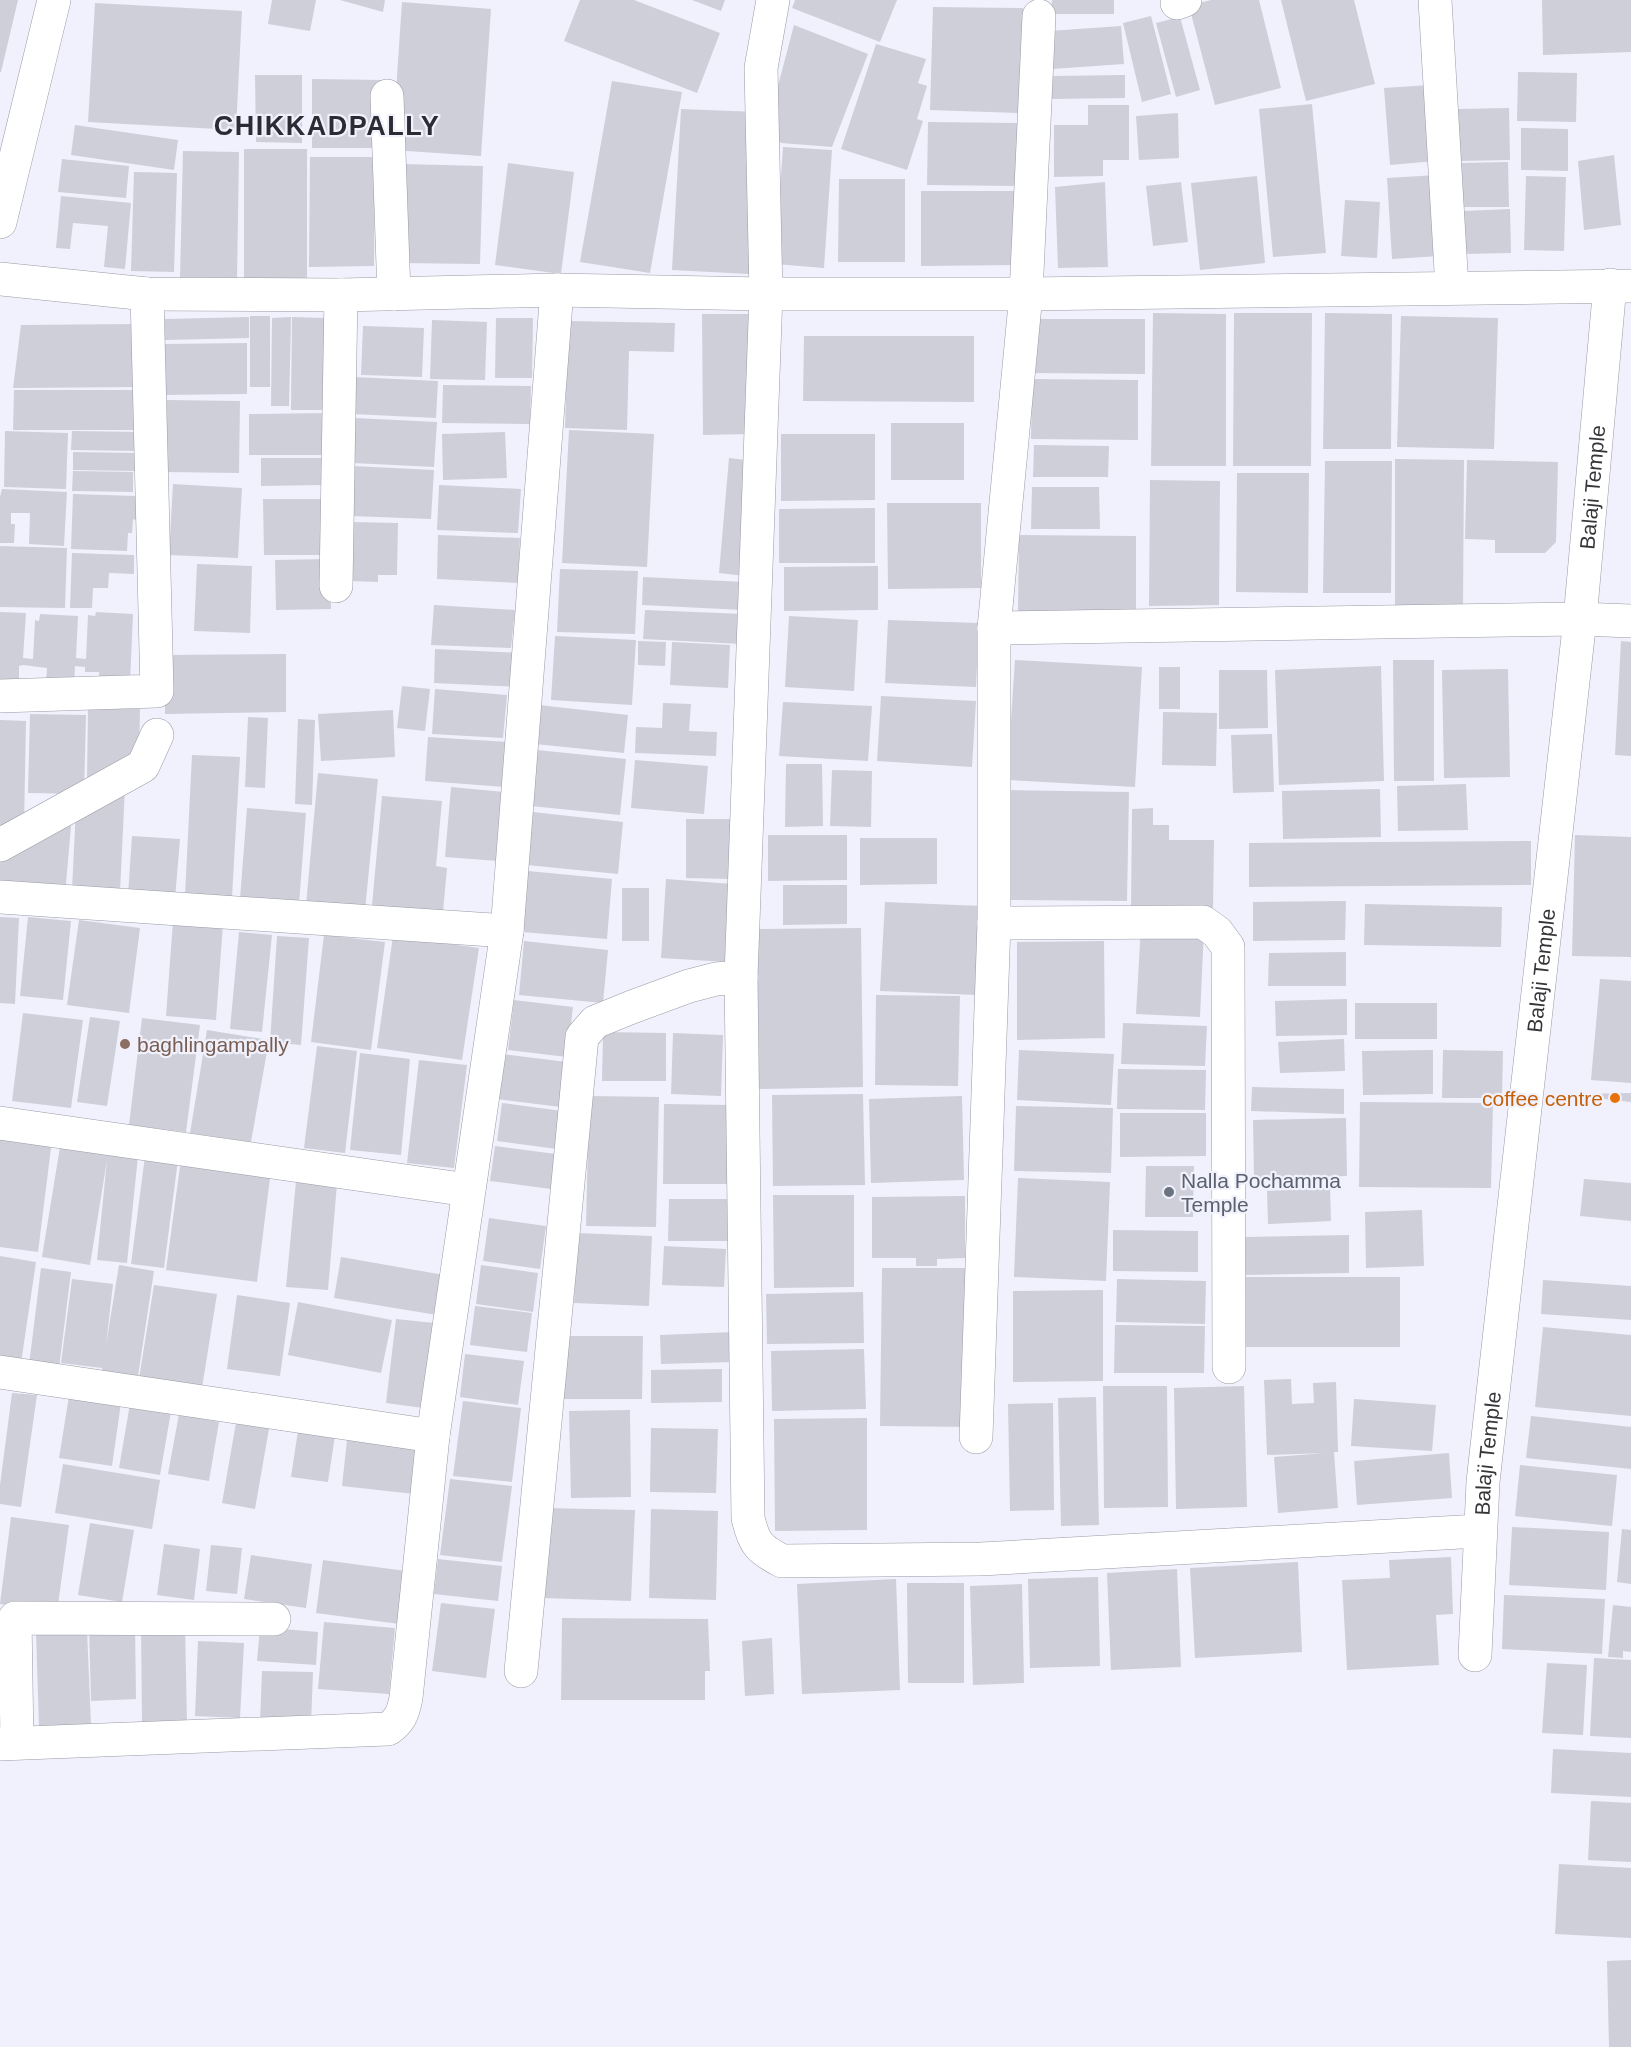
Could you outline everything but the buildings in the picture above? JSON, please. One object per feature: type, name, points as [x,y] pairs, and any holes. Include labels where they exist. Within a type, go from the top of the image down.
[{"type":"street","points":[[0,222],[54,0]]},
{"type":"street","points":[[773,0],[761,68],[766,294],[741,976],[748,1518],[753,1538],[766,1553],[782,1561],[981,1559],[1479,1531]]},
{"type":"street","points":[[1435,0],[1452,288]]},
{"type":"street","points":[[976,1437],[994,923],[994,628],[1026,294],[1039,15]]},
{"type":"street","points":[[387,96],[393,294]]},
{"type":"street","points":[[0,279],[147,294],[341,295],[557,290],[766,294],[1026,294],[1621,286]]},
{"type":"street","name":"Balaji Temple","points":[[1475,1655],[1479,1531],[1487,1446],[1580,619],[1621,286]]},
{"type":"street","points":[[274,1619],[7,1618],[8,1744],[388,1729],[399,1722],[406,1698],[433,1436],[507,931],[557,290]]},
{"type":"street","points":[[0,696],[157,691],[147,294]]},
{"type":"street","points":[[336,586],[341,295]]},
{"type":"street","points":[[994,628],[1580,619],[1631,621]]},
{"type":"street","points":[[0,845],[143,766],[157,735]]},
{"type":"street","points":[[0,897],[507,931]]},
{"type":"street","points":[[994,923],[1203,922],[1217,932],[1228,947],[1229,1367]]},
{"type":"street","points":[[521,1671],[582,1037],[595,1022],[632,1007],[689,986],[741,976]]},
{"type":"street","points":[[0,1123],[468,1190]]},
{"type":"street","points":[[0,1372],[433,1436]]},
{"type":"place","name":"baghlingampally","points":[[125,1044]]},
{"type":"place","name":"coffee centre","points":[[1615,1098]]},
{"type":"place","name":"Nalla Pochamma Temple","points":[[1169,1192]]},
{"type":"district","name":"CHIKKADPALLY","points":[[327,126]]}]
